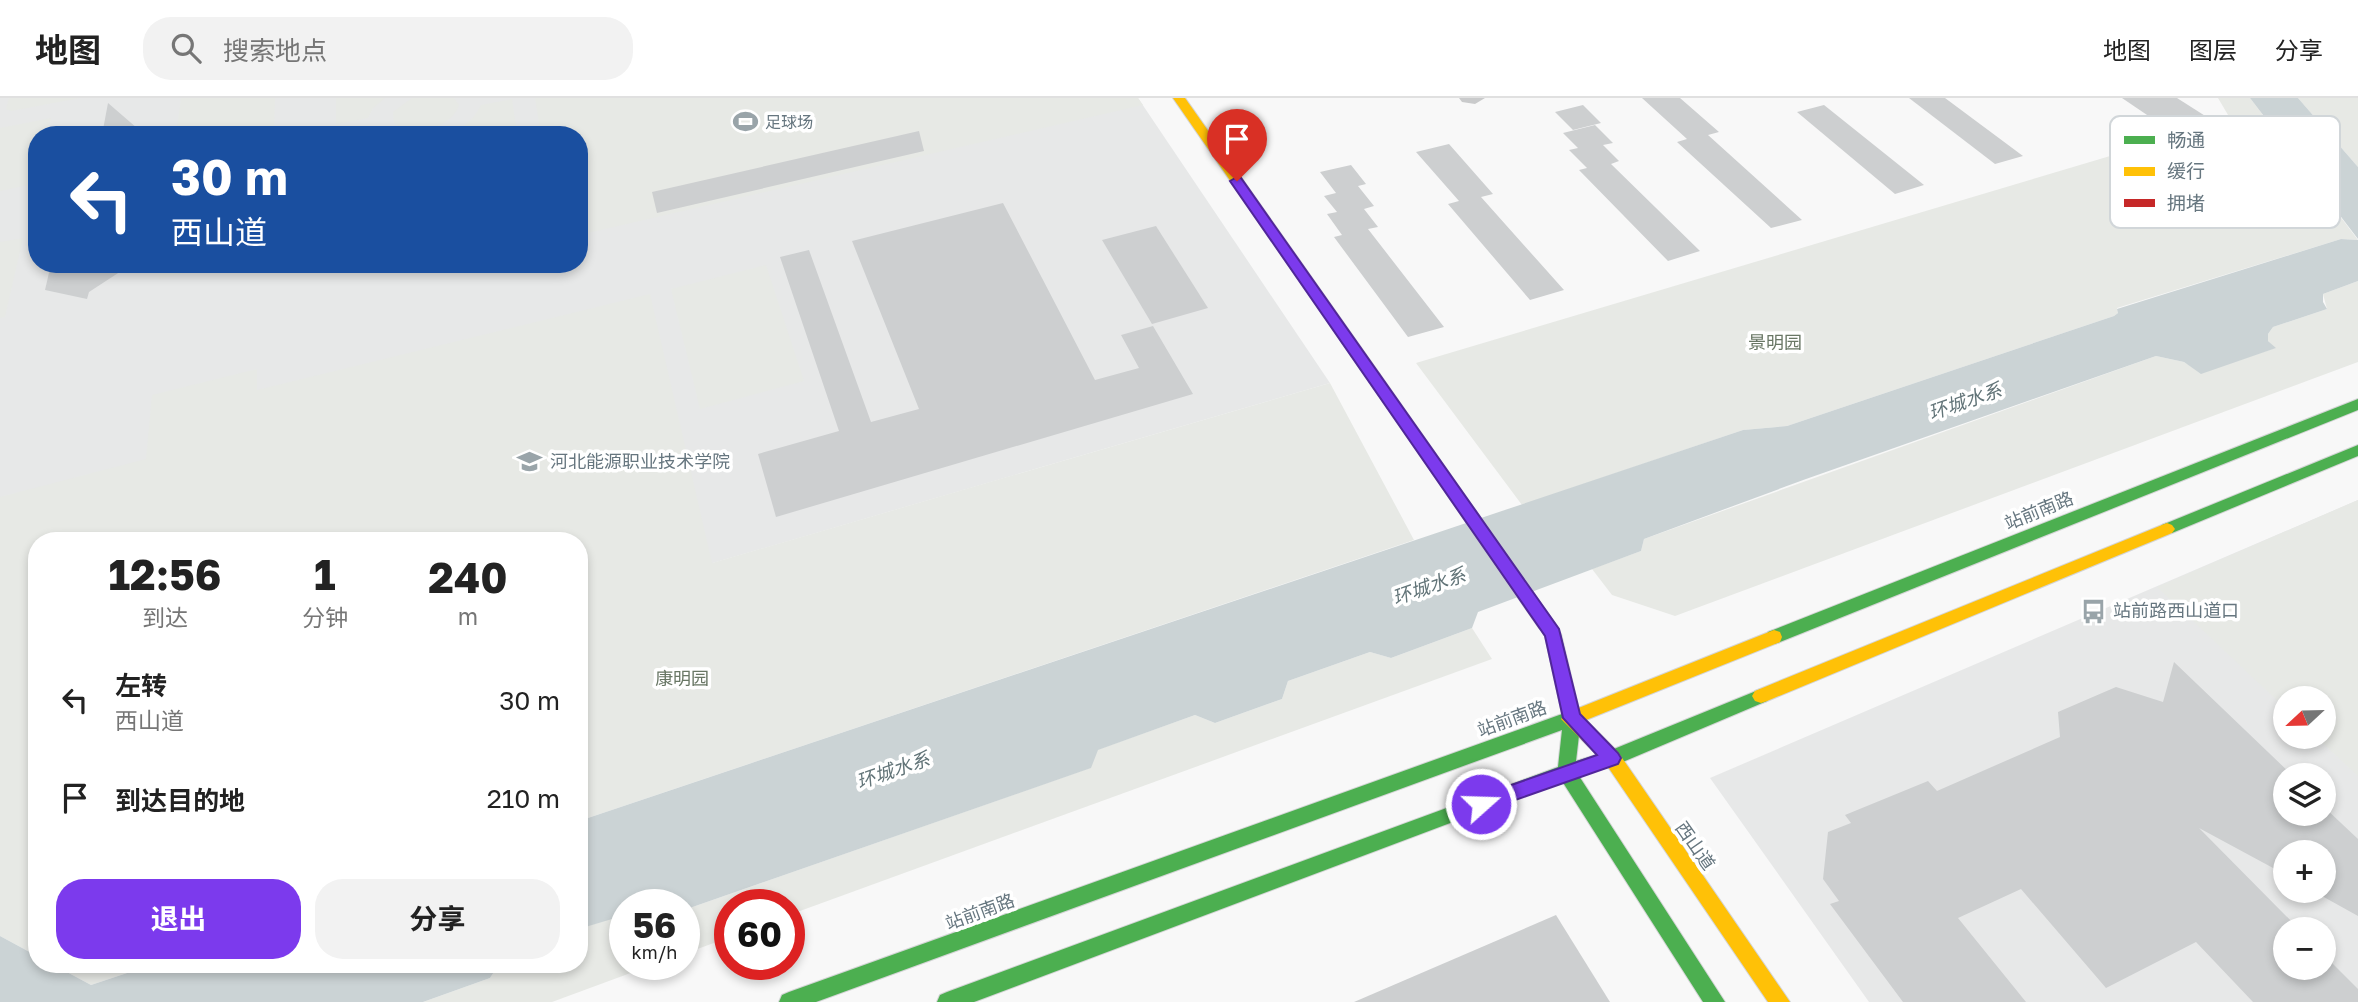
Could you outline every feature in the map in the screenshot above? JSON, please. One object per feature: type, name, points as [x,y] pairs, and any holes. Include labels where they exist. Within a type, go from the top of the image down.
[{"type":"main road","points":[[1179,98],[1553,634],[1572,718],[1566,772],[1715,1002]]},
{"type":"main road","name":"站前南路","points":[[789,1002],[1572,718],[2358,404]]},
{"type":"main road","points":[[947,1002],[1566,772],[1612,758],[2358,450]]},
{"type":"main road","name":"西山道","points":[[1572,718],[1612,758],[1780,1002]]},
{"type":"shaded area","name":"河北能源职业技术学院","points":[[0,98],[1138,98],[1330,383],[588,599],[588,532],[28,532],[28,597],[0,772]]},
{"type":"shaded area","points":[[2358,500],[2358,1002],[1869,1002],[1710,778]]},
{"type":"green space","points":[[9,98],[80,98],[11,111],[6,109]]},
{"type":"green space","points":[[181,98],[275,98],[274,126],[177,126]]},
{"type":"green space","points":[[336,98],[385,98],[373,108],[368,118],[336,124]]},
{"type":"green space","points":[[412,98],[454,98],[459,105],[448,120],[437,126],[400,126],[394,123],[393,112]]},
{"type":"green space","points":[[535,98],[1138,98],[1143,105],[588,233],[588,126],[540,126]]},
{"type":"green space","name":"景明园","points":[[2218,98],[2250,98],[2264,116],[2229,116]]},
{"type":"green space","points":[[2298,98],[2358,98],[2358,167],[2340,146],[2340,116],[2314,116]]},
{"type":"green space","points":[[512,99],[516,126],[463,126],[481,105]]},
{"type":"green space","points":[[51,118],[49,126],[28,126],[28,185],[0,191],[0,128]]},
{"type":"green space","name":"景明园","points":[[2110,156],[2110,228],[2340,228],[2340,216],[2358,240],[2341,239],[2117,308],[2118,313],[2114,316],[1787,426],[1743,430],[1522,505],[1416,363]]},
{"type":"green space","points":[[23,238],[5,317],[0,318],[0,242]]},
{"type":"green space","points":[[766,265],[804,381],[700,409],[671,289]]},
{"type":"green space","points":[[160,273],[185,273],[159,279]]},
{"type":"green space","points":[[2358,281],[2358,362],[1675,616],[1612,595],[1592,569],[1641,551],[1644,539],[2156,356],[2184,362],[2201,373],[2275,348],[2268,341],[2268,334],[2273,327],[2327,309],[2323,294]]},
{"type":"green space","name":"康明园","points":[[650,294],[712,563],[1330,383],[1414,540],[588,818],[588,532],[28,532],[28,951],[0,936],[0,497],[146,459],[152,395],[257,369],[257,390]]},
{"type":"green space","points":[[2358,500],[2358,776],[2329,749],[2336,749],[2336,686],[2273,686],[2273,697],[2157,587]]},
{"type":"green space","points":[[1472,628],[1492,659],[805,909],[805,889],[744,889],[1090,768],[1097,750],[1195,715],[1215,723],[1282,699],[1288,681],[1370,652],[1391,658]]},
{"type":"green space","points":[[714,900],[714,943],[700,948],[700,904]]},
{"type":"green space","points":[[609,919],[609,980],[612,980],[552,1002],[423,1002],[490,978],[493,973],[588,973],[588,926]]},
{"type":"green space","points":[[69,973],[127,973],[91,985]]},
{"type":"water","points":[[2250,98],[2298,98],[2314,116],[2264,116]]},
{"type":"water","points":[[2340,146],[2358,167],[2358,239],[2340,216]]},
{"type":"water","name":"环城水系","points":[[2341,239],[2358,240],[2358,281],[2323,294],[2327,309],[2273,327],[2268,334],[2268,341],[2276,348],[2201,374],[2184,362],[2156,356],[1644,539],[1641,551],[1478,612],[1472,628],[1391,658],[1370,652],[1288,681],[1282,699],[1215,723],[1195,715],[1098,750],[1091,768],[744,889],[714,889],[714,900],[700,904],[700,889],[609,889],[609,920],[588,926],[588,818],[1743,430],[1787,426],[2118,313],[2117,309]]},
{"type":"water","points":[[0,936],[28,951],[28,973],[69,973],[91,985],[127,973],[493,973],[490,978],[423,1002],[0,1002]]},
{"type":"building","points":[[1642,98],[1680,98],[1719,132],[1708,135],[1802,220],[1771,228],[1677,142],[1687,139]]},
{"type":"building","points":[[1909,98],[1945,98],[2023,156],[1995,164]]},
{"type":"building","points":[[2122,98],[2177,98],[2205,116],[2149,116]]},
{"type":"building","points":[[108,103],[135,126],[104,126]]},
{"type":"building","points":[[1583,105],[1601,123],[1573,130],[1555,112]]},
{"type":"building","points":[[1824,105],[1924,185],[1895,194],[1797,112]]},
{"type":"building","points":[[1595,125],[1613,143],[1603,145],[1619,161],[1611,164],[1700,251],[1668,261],[1579,170],[1587,168],[1569,150],[1578,148],[1563,133]]},
{"type":"building","points":[[919,131],[924,151],[657,213],[652,192]]},
{"type":"building","points":[[1449,144],[1493,194],[1481,197],[1564,290],[1530,300],[1448,204],[1459,201],[1416,152]]},
{"type":"building","points":[[1351,165],[1366,184],[1358,186],[1374,206],[1364,209],[1378,227],[1368,229],[1444,327],[1408,337],[1334,237],[1342,235],[1327,214],[1337,212],[1324,196],[1336,193],[1320,172]]},
{"type":"building","points":[[1003,203],[1095,380],[1139,368],[1121,335],[1153,326],[1193,394],[776,517],[758,454],[839,431],[780,257],[809,250],[871,422],[919,409],[852,241]]},
{"type":"building","points":[[1156,226],[1208,308],[1152,324],[1102,240]]},
{"type":"building","points":[[49,273],[118,273],[89,292],[87,299],[45,290]]},
{"type":"building","points":[[2174,662],[2279,763],[2273,763],[2273,826],[2336,826],[2336,818],[2358,839],[2358,916],[2335,903],[2336,840],[2273,840],[2273,868],[2199,828],[2287,917],[2273,917],[2273,980],[2336,980],[2336,967],[2358,989],[2358,1002],[2253,1002],[2196,942],[2106,988],[2021,889],[1958,918],[2026,1002],[1903,1002],[1830,904],[1839,901],[1823,879],[1828,832],[1851,823],[1845,815],[1928,781],[1937,791],[2060,737],[2058,712],[2116,687],[2163,702]]},
{"type":"building","points":[[1556,915],[1610,1002],[1354,1002]]},
{"type":"traffic: fast","points":[[1774,637],[2358,404]]},
{"type":"traffic: fast","points":[[2167,529],[2358,450]]},
{"type":"traffic: fast","points":[[1545,623],[1553,634],[1572,718],[1566,772],[1715,1002]]},
{"type":"traffic: fast","points":[[947,1002],[1566,772],[1612,758],[1761,696]]},
{"type":"traffic: fast","points":[[789,1002],[1570,719]]},
{"type":"traffic: slow","points":[[1179,98],[1374,377]]},
{"type":"traffic: slow","points":[[1761,696],[2167,529]]},
{"type":"traffic: slow","points":[[1570,719],[1774,637]]},
{"type":"traffic: slow","points":[[1572,718],[1612,758],[1780,1002]]},
{"type":"traffic: jam","points":[[1374,377],[1545,623]]},
{"type":"place","name":"足球场","points":[[745,122]]},
{"type":"place","name":"河北能源职业技术学院","points":[[530,462]]},
{"type":"place","name":"站前路西山道口","points":[[2093,611]]},
{"type":"route","points":[[1237,181],[1553,634],[1572,718],[1612,758],[1481,804]]}]
